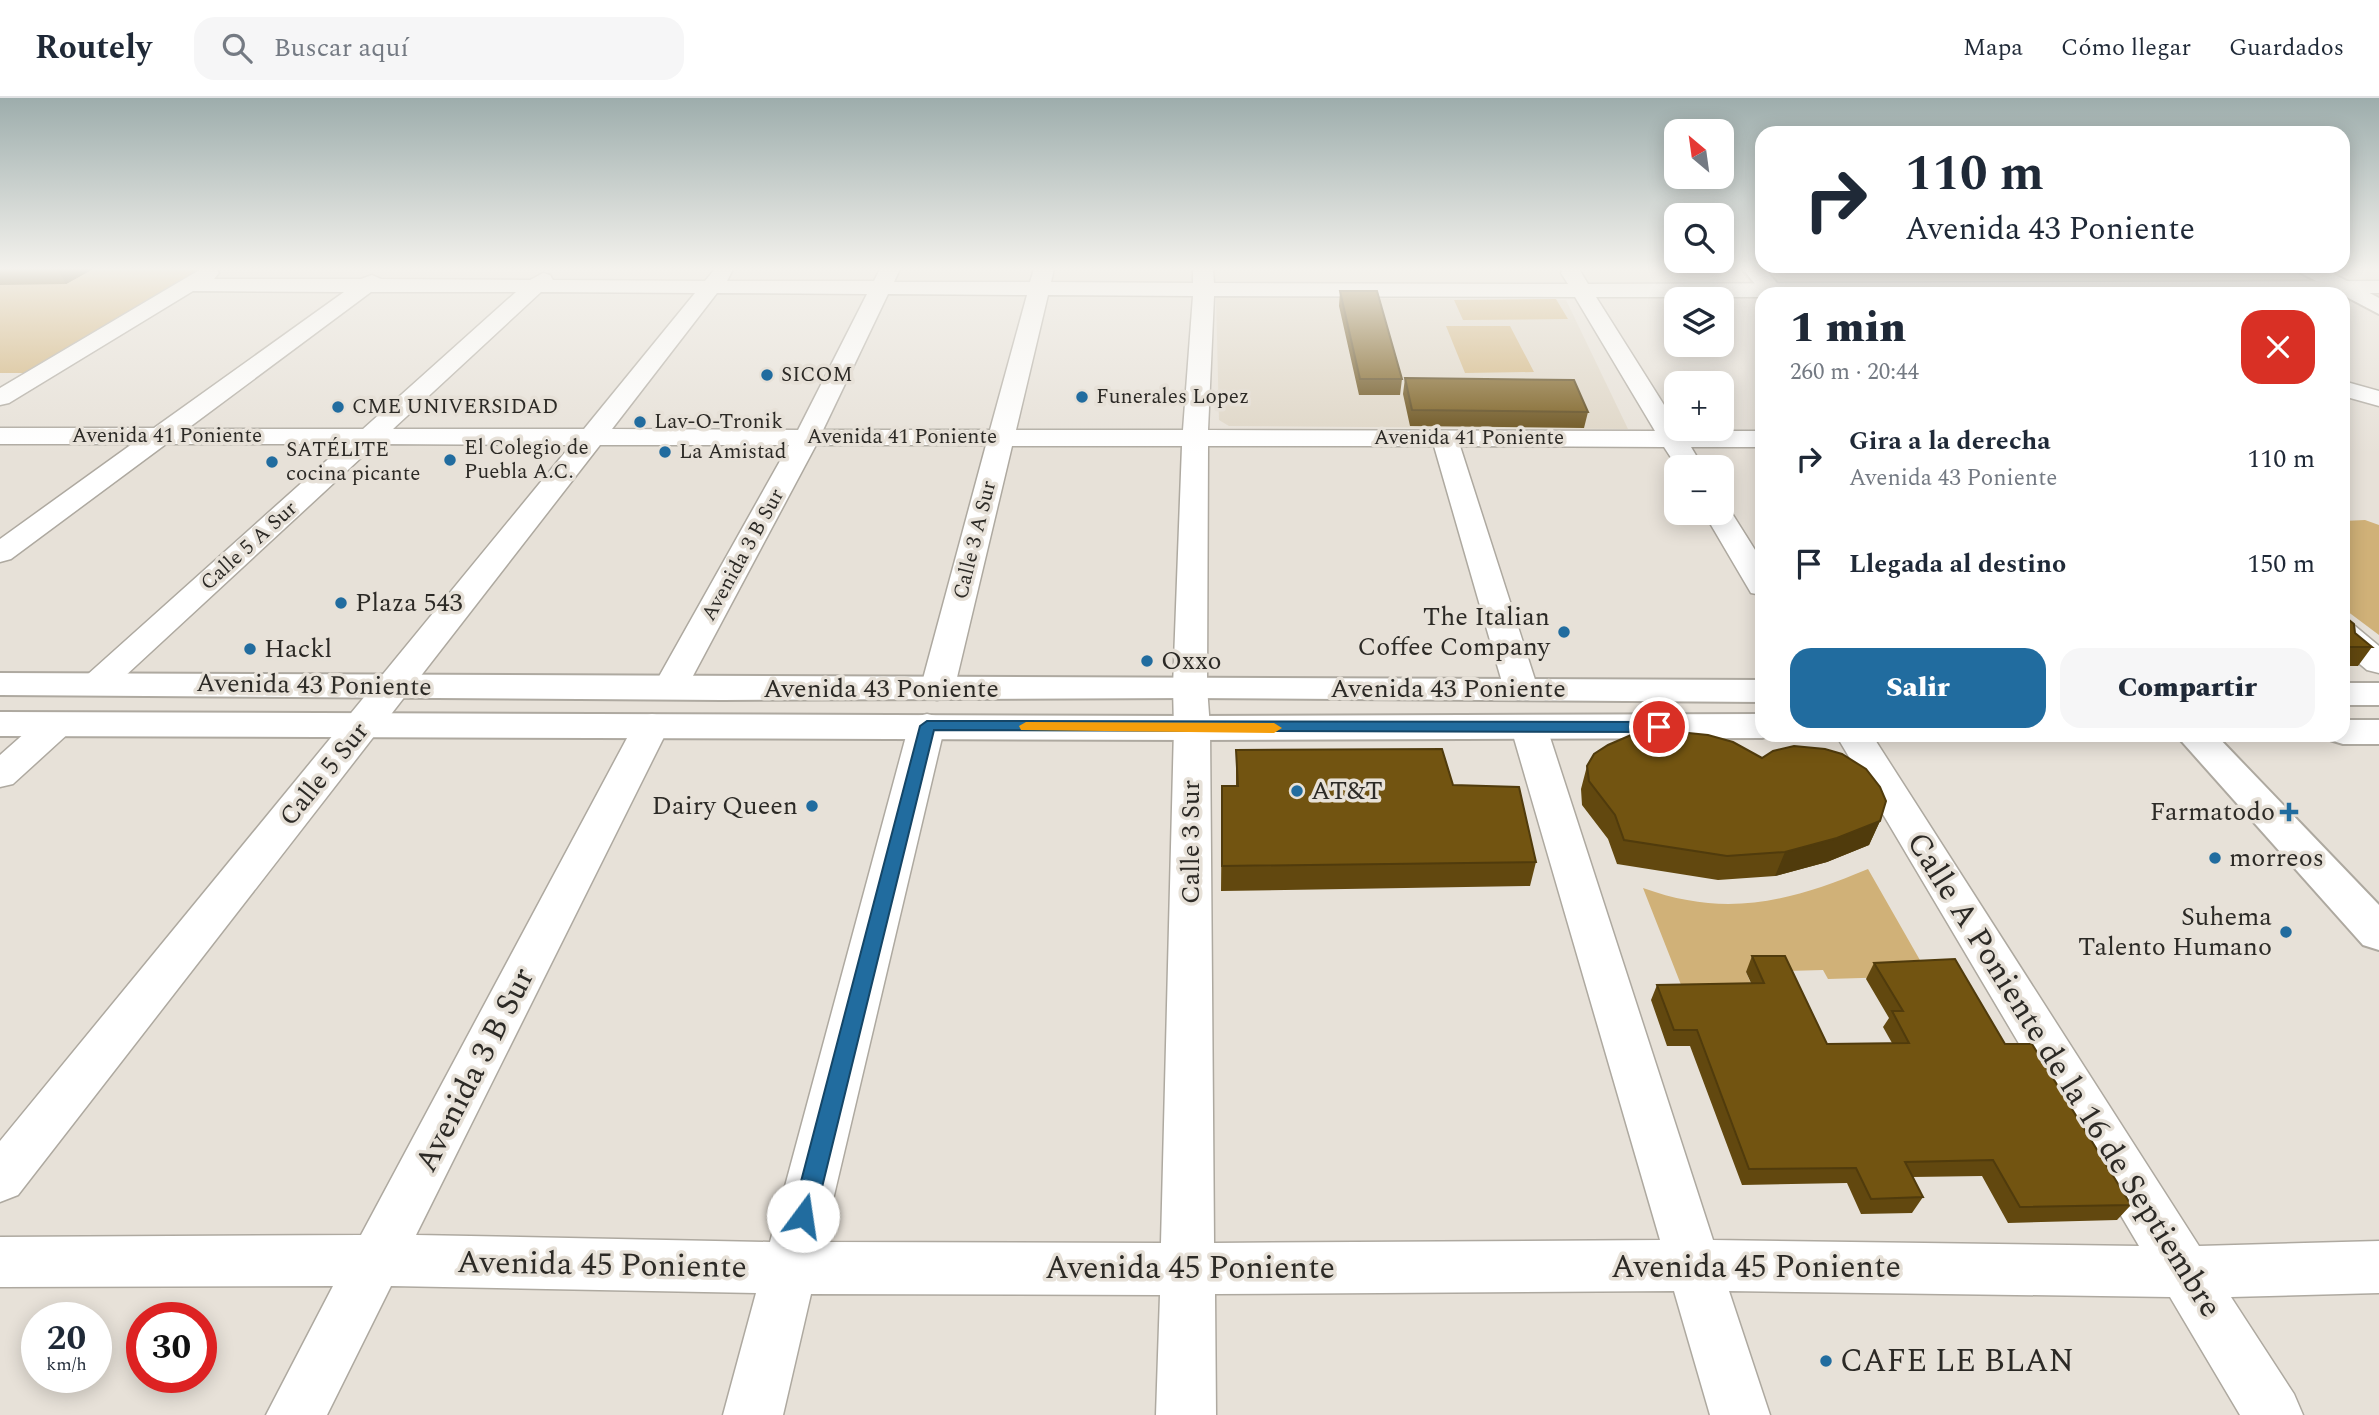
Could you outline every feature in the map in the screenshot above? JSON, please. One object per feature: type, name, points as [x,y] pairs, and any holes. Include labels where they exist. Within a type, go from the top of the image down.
[{"type":"main road","name":"Avenida 43 Poniente","points":[[0,684],[99,682],[394,687],[660,707]]},
{"type":"main road","name":"Avenida 43 Poniente","points":[[1525,708],[1755,692]]},
{"type":"main road","points":[[2350,694],[2379,694]]},
{"type":"main road","name":"Avenida 43 Poniente","points":[[0,724],[364,724],[660,707],[1191,707],[1525,708],[1755,725]]},
{"type":"main road","points":[[2350,732],[2379,732]]},
{"type":"main road","points":[[2202,742],[2379,933]]},
{"type":"street","points":[[0,398],[112,330]]},
{"type":"street","points":[[0,554],[305,330]]},
{"type":"street","name":"Calle 5 A Sur","points":[[99,682],[487,330]]},
{"type":"street","name":"Calle 5 Sur","points":[[0,1179],[677,330]]},
{"type":"street","name":"Avenida 3 B Sur","points":[[296,1415],[660,707],[807,437],[860,330]]},
{"type":"street","name":"Calle 3 A Sur","points":[[753,1415],[1028,330]]},
{"type":"street","name":"Calle 3 Sur","points":[[1186,1415],[1191,707],[1195,436],[1201,330]]},
{"type":"street","points":[[1606,330],[1664,424]]},
{"type":"street","points":[[2350,390],[2379,399]]},
{"type":"street","name":"Avenida 41 Poniente","points":[[0,436],[1195,436],[1664,439]]},
{"type":"street","points":[[1446,439],[1740,1415]]},
{"type":"street","name":"Avenida 41 Poniente","points":[[1734,439],[1755,439]]},
{"type":"street","points":[[1725,525],[1755,574]]},
{"type":"street","points":[[2350,639],[2379,663]]},
{"type":"street","points":[[0,775],[57,724]]},
{"type":"street","name":"Calle A Poniente de la 16 de Septiembre","points":[[1858,742],[2273,1415]]},
{"type":"street","name":"Avenida 45 Poniente","points":[[0,1262],[377,1260],[790,1268],[1188,1269],[1694,1265],[2187,1272],[2379,1267]]},
{"type":"shaded area","points":[[0,330],[99,330],[29,373],[0,373]]},
{"type":"shaded area","points":[[1217,330],[1581,330],[1628,429],[1229,426],[1219,420]]},
{"type":"shaded area","points":[[1448,330],[1512,330],[1534,372],[1465,373]]},
{"type":"shaded area","points":[[2365,520],[2379,525],[2379,635],[2350,613],[2350,521]]},
{"type":"shaded area","points":[[1868,869],[1929,976],[1828,979],[1823,970],[1746,972],[1757,998],[1687,1000],[1643,888],[1702,902],[1757,902],[1811,890]]},
{"type":"building","points":[[1349,330],[1388,330],[1402,379],[1360,379]]},
{"type":"building","points":[[1405,378],[1574,380],[1588,412],[1412,410]]},
{"type":"building","points":[[2350,621],[2354,624],[2355,633],[2372,647],[2350,647]]},
{"type":"building","points":[[1659,730],[1708,735],[1733,742],[1762,758],[1773,751],[1794,746],[1825,749],[1842,754],[1866,769],[1880,787],[1886,801],[1880,821],[1837,838],[1785,852],[1727,856],[1624,840],[1615,815],[1589,781],[1587,766],[1594,754],[1608,745],[1638,732]]},
{"type":"building","points":[[1442,749],[1453,785],[1519,787],[1536,862],[1222,866],[1222,786],[1238,786],[1236,750]]},
{"type":"building","points":[[1752,956],[1785,956],[1827,1044],[1909,1043],[1892,1011],[1903,1011],[1874,963],[1955,959],[2005,1044],[2032,1044],[2131,1205],[2020,1207],[1993,1160],[1905,1162],[1923,1197],[1871,1199],[1856,1168],[1749,1169],[1697,1030],[1674,1030],[1657,985],[1764,983]]},
{"type":"slow traffic","points":[[1026,726],[1274,728]]},
{"type":"place","name":"SICOM","points":[[767,375]]},
{"type":"place","name":"Funerales Lopez","points":[[1082,397]]},
{"type":"place","name":"CME UNIVERSIDAD","points":[[338,407]]},
{"type":"place","name":"Lav-O-Tronik","points":[[640,422]]},
{"type":"place","name":"La Amistad","points":[[665,452]]},
{"type":"place","name":"El Colegio de Puebla A.C.","points":[[450,460]]},
{"type":"place","name":"SATÉLITE cocina picante","points":[[272,462]]},
{"type":"place","name":"Plaza 543","points":[[341,603]]},
{"type":"place","name":"The Italian Coffee Company","points":[[1564,632]]},
{"type":"place","name":"Hackl","points":[[250,649]]},
{"type":"place","name":"Oxxo","points":[[1147,661]]},
{"type":"place","name":"AT&T","points":[[1297,791]]},
{"type":"place","name":"Dairy Queen","points":[[812,806]]},
{"type":"place","name":"Farmatodo","points":[[2289,812]]},
{"type":"place","name":"morreos","points":[[2215,858]]},
{"type":"place","name":"Suhema Talento Humano","points":[[2286,932]]},
{"type":"place","name":"CAFE LE BLAN","points":[[1826,1361]]},
{"type":"route","points":[[803,1216],[927,726],[1659,727]]}]
